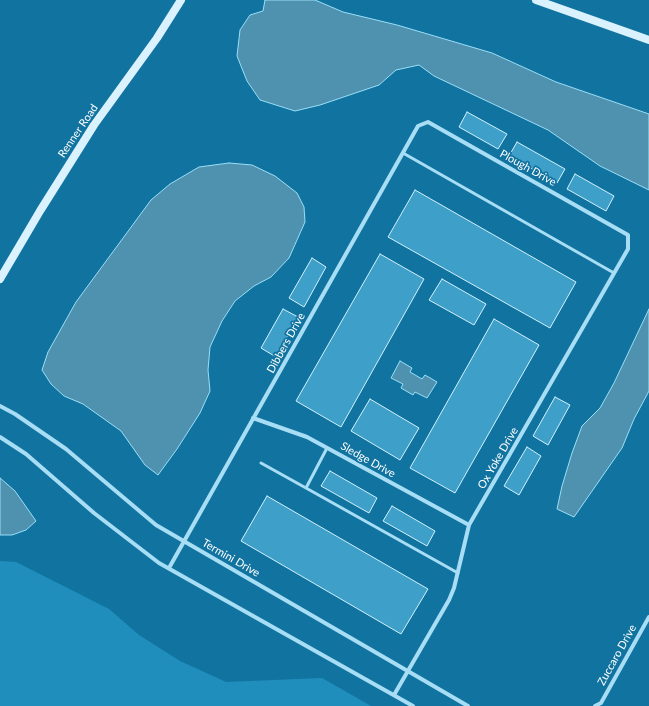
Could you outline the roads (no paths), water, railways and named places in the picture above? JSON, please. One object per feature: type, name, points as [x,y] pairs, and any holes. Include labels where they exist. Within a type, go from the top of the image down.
[{"type":"main road","name":"Renner Road","points":[[1,273],[94,125],[157,38],[181,0]]},
{"type":"main road","points":[[536,0],[649,40]]},
{"type":"street","name":"Plough Drive","points":[[418,126],[428,122],[628,235]]},
{"type":"street","name":"Dibbers Drive","points":[[169,568],[418,126]]},
{"type":"street","name":"Ox Yoke Drive","points":[[394,695],[449,600],[458,573],[470,526],[628,249],[628,235]]},
{"type":"street","name":"Termini Drive","points":[[0,406],[15,414],[66,449],[156,525],[468,706]]},
{"type":"street","name":"Sledge Drive","points":[[254,418],[307,437],[470,526]]},
{"type":"street","points":[[0,437],[26,454],[94,513],[169,568],[413,706]]},
{"type":"street","name":"Zuccaro Drive","points":[[595,706],[601,704],[649,617]]},
{"type":"lane","points":[[403,153],[614,273]]},
{"type":"lane","points":[[306,488],[327,448]]},
{"type":"lane","points":[[261,463],[458,573]]}]
